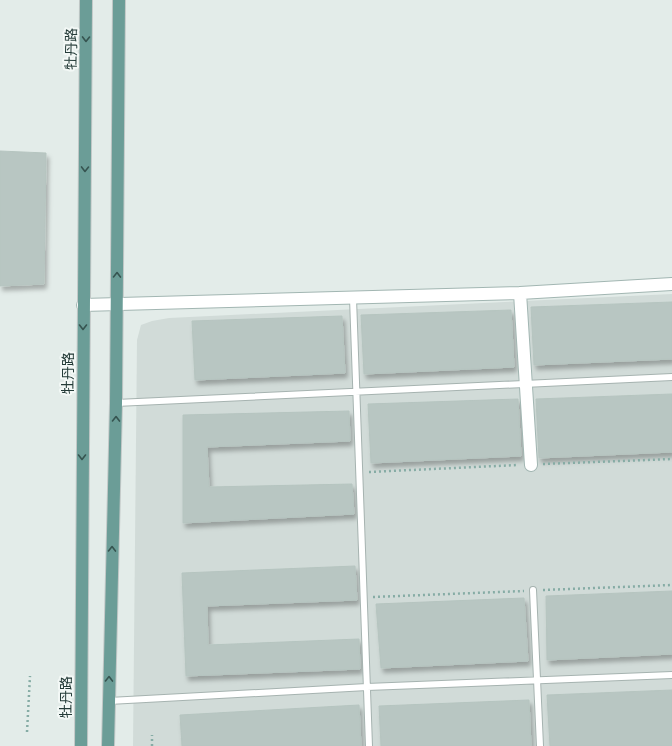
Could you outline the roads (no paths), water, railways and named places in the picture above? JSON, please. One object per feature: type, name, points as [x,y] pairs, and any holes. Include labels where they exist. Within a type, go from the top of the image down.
[{"type":"main road","name":"牡丹路","points":[[80,746],[86,0]]},
{"type":"main road","points":[[108,746],[116,403],[119,0]]},
{"type":"main road","points":[[83,305],[520,293],[672,284]]},
{"type":"main road","points":[[520,293],[531,465]]},
{"type":"lane","points":[[353,298],[370,746]]},
{"type":"lane","points":[[116,403],[672,377]]},
{"type":"lane","points":[[533,590],[540,746]]},
{"type":"lane","points":[[108,701],[368,687],[672,675]]}]
